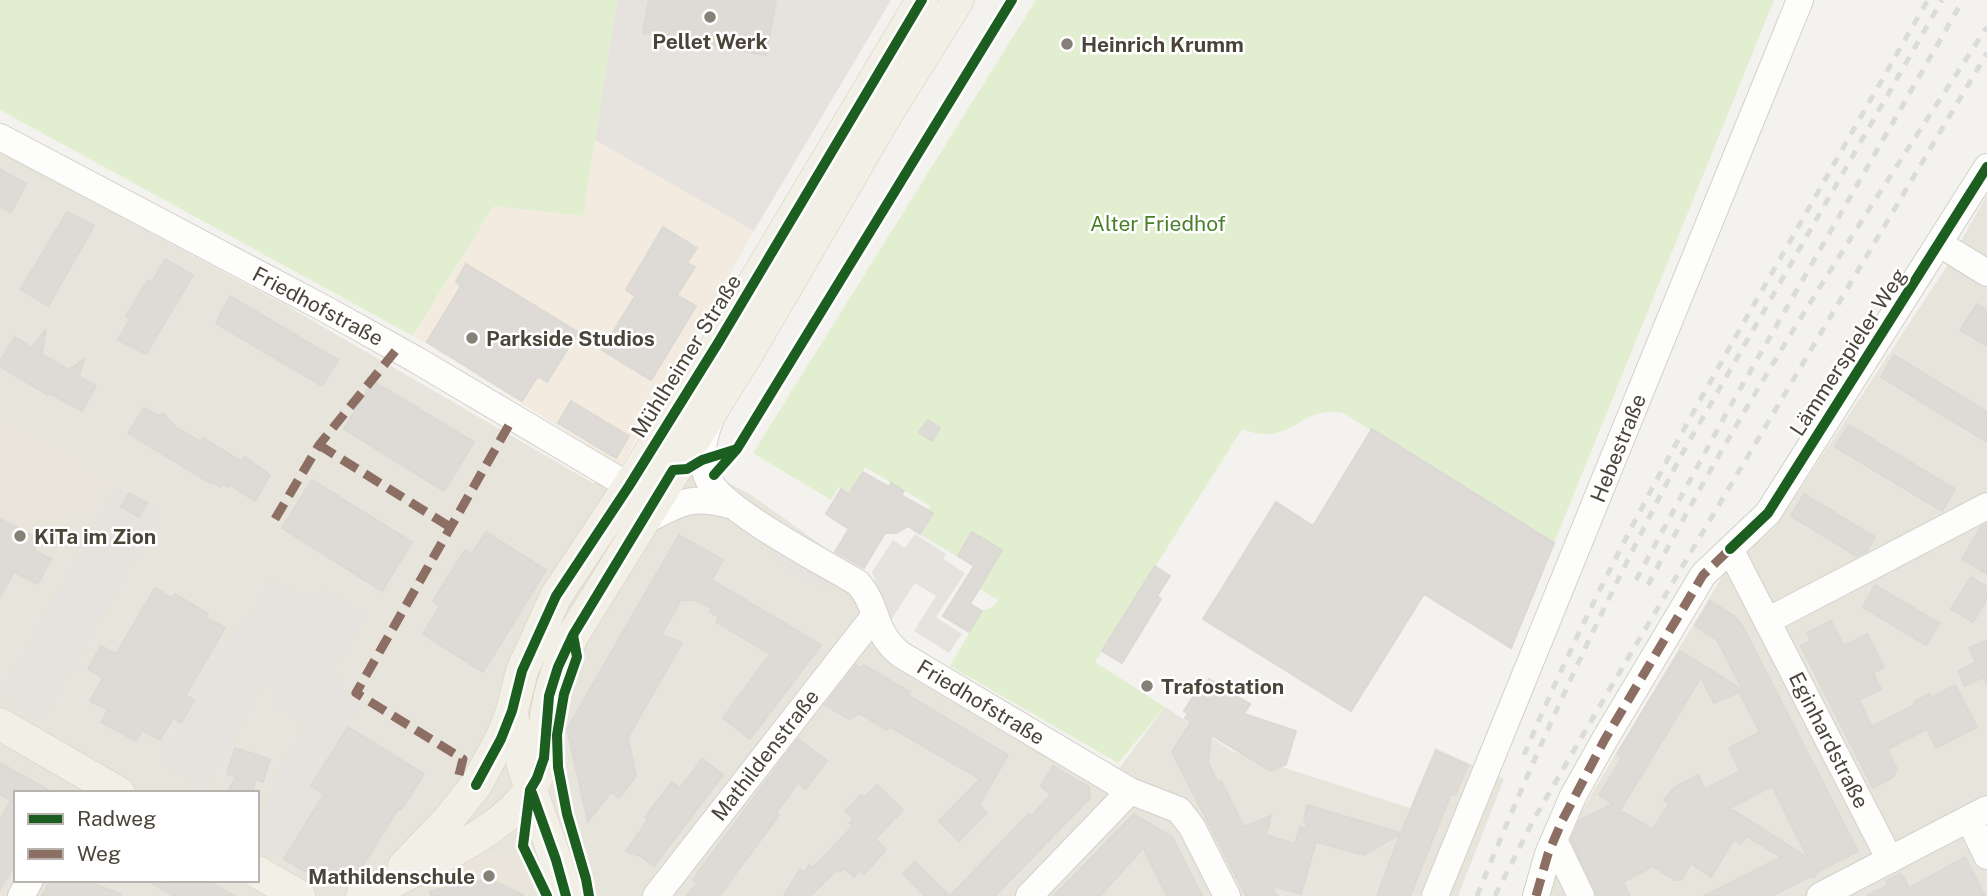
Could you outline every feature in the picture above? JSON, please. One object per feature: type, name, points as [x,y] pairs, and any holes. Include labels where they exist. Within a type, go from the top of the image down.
[{"type":"main road","name":"Mühlheimer Straße","points":[[506,725],[522,671],[556,596],[629,486],[718,343],[922,0]]},
{"type":"main road","points":[[372,891],[481,834],[502,819],[530,790],[544,758],[549,696],[558,667],[573,635],[718,401],[888,112],[958,0]]},
{"type":"main road","points":[[0,724],[87,785],[111,791]]},
{"type":"main road","points":[[372,891],[424,846],[476,785],[506,725]]},
{"type":"main road","points":[[506,725],[515,740],[566,896]]},
{"type":"main road","points":[[476,785],[494,789],[530,790]]},
{"type":"main road","points":[[259,873],[299,896]]},
{"type":"street","name":"Hebestraße","points":[[1435,896],[1800,0]]},
{"type":"street","name":"Friedhofstraße","points":[[0,137],[386,342],[629,486]]},
{"type":"street","name":"Lämmerspieler Weg","points":[[1536,896],[1554,840],[1573,796],[1703,575],[1768,513],[1987,167]]},
{"type":"street","points":[[1940,244],[1987,273]]},
{"type":"street","name":"Friedhofstraße","points":[[718,401],[703,443],[702,460],[707,478],[733,506],[858,583],[866,592],[884,639],[900,654],[1130,791],[1170,805],[1186,818],[1227,896]]},
{"type":"street","name":"Friedhofstraße","points":[[641,523],[671,507],[692,500],[712,500],[733,506]]},
{"type":"street","points":[[1767,621],[1987,506]]},
{"type":"street","name":"Eginhardstraße","points":[[1730,549],[1890,860]]},
{"type":"street","name":"Mathildenstraße","points":[[656,896],[874,615]]},
{"type":"street","points":[[1028,896],[1130,791]]},
{"type":"street","points":[[1820,896],[1978,814],[1987,856]]},
{"type":"street","points":[[1554,840],[1581,896]]},
{"type":"shaded area","points":[[617,0],[891,0],[754,231],[595,140]]},
{"type":"shaded area","points":[[595,140],[754,231],[621,466],[414,336],[494,206],[583,216]]},
{"type":"shaded area","points":[[0,152],[287,306],[593,483],[662,452],[747,492],[861,573],[891,631],[1115,774],[1165,707],[1232,751],[1410,808],[1435,748],[1504,779],[1458,896],[0,896]]},
{"type":"shaded area","points":[[1987,195],[1987,896],[1542,896],[1564,840],[1726,570],[1775,527],[1945,269]]},
{"type":"shaded area","points":[[0,417],[110,481],[90,517],[69,506],[51,540],[0,514]]},
{"type":"shaded area","points":[[117,488],[161,513],[44,718],[1,694]]},
{"type":"shaded area","points":[[915,534],[946,554],[943,559],[965,573],[936,617],[962,634],[949,653],[914,631],[936,596],[915,583],[891,620],[872,572],[893,540],[905,548]]},
{"type":"shaded area","points":[[779,548],[829,580],[823,590],[773,558]]},
{"type":"shaded area","points":[[272,578],[312,601],[204,788],[159,762],[238,625],[243,627]]},
{"type":"shaded area","points":[[321,588],[367,616],[334,670],[347,696],[361,705],[312,786],[324,794],[284,859],[259,845],[259,821],[283,763],[307,725],[271,702],[278,690],[267,683]]},
{"type":"shaded area","name":"Mathildenschule","points":[[503,851],[514,854],[523,861],[539,896],[413,896],[472,860]]},
{"type":"green space","points":[[0,0],[617,0],[583,216],[494,206],[413,336],[0,110]]},
{"type":"green space","name":"Alter Friedhof","points":[[1036,0],[1774,0],[1554,543],[1343,413],[1315,415],[1273,434],[1259,434],[1242,429],[1095,662],[1165,707],[1118,763],[950,666],[982,611],[993,607],[998,600],[965,580],[973,566],[921,535],[933,514],[928,511],[930,506],[865,467],[849,493],[838,487],[831,500],[753,453]]},
{"type":"building","name":"Pellet Werk","points":[[649,0],[776,0],[766,55],[643,33]]},
{"type":"building","points":[[0,169],[26,184],[11,212],[0,207]]},
{"type":"building","points":[[67,212],[94,226],[48,306],[21,289]]},
{"type":"building","points":[[663,227],[697,248],[687,263],[695,267],[677,295],[696,306],[651,380],[602,350],[635,296],[626,290]]},
{"type":"building","points":[[165,259],[193,275],[146,354],[118,340],[130,319],[126,316],[148,280],[152,282]]},
{"type":"building","points":[[466,264],[578,332],[547,382],[538,376],[522,401],[427,342],[461,286],[456,282]]},
{"type":"building","points":[[230,296],[338,360],[322,386],[216,323]]},
{"type":"building","points":[[1977,304],[1987,311],[1987,346],[1960,330]]},
{"type":"building","points":[[46,329],[42,354],[69,370],[84,359],[79,376],[96,386],[82,411],[49,393],[48,395],[0,366],[0,361],[15,337],[32,348]]},
{"type":"building","points":[[1894,355],[1987,412],[1987,442],[1881,377]]},
{"type":"building","points":[[373,381],[474,442],[444,491],[344,429]]},
{"type":"building","points":[[571,401],[629,436],[616,458],[558,423]]},
{"type":"building","points":[[144,408],[159,416],[163,413],[175,427],[201,442],[203,438],[241,461],[245,457],[270,475],[255,501],[230,485],[229,487],[222,484],[220,487],[210,483],[128,433]]},
{"type":"building","points":[[928,420],[940,428],[932,441],[919,432]]},
{"type":"building","points":[[1849,425],[1955,489],[1942,511],[1835,447]]},
{"type":"building","points":[[1372,429],[1554,543],[1511,648],[1424,594],[1351,711],[1203,619],[1276,502],[1313,526]]},
{"type":"building","points":[[863,472],[889,487],[891,483],[904,491],[901,495],[933,513],[920,534],[908,526],[896,533],[885,533],[864,568],[835,552],[849,529],[826,514],[841,489],[849,494]]},
{"type":"building","points":[[312,480],[412,542],[382,591],[282,528]]},
{"type":"building","points":[[129,493],[147,503],[139,517],[121,507]]},
{"type":"building","points":[[1804,494],[1875,537],[1867,551],[1857,556],[1791,516]]},
{"type":"building","points":[[0,519],[39,539],[34,550],[51,559],[38,584],[14,572],[0,597]]},
{"type":"building","points":[[1987,524],[1987,574],[1962,559],[1981,527]]},
{"type":"building","points":[[486,532],[546,570],[483,672],[423,634],[440,606],[433,601],[465,550],[472,554]]},
{"type":"building","points":[[972,532],[1002,550],[970,604],[982,611],[969,632],[943,616],[974,566],[958,556]]},
{"type":"building","points":[[679,535],[723,560],[712,580],[821,645],[750,739],[723,718],[770,654],[716,622],[719,617],[710,612],[712,609],[696,600],[681,600],[661,635],[682,643],[628,737],[636,776],[619,798],[611,792],[588,822],[567,729]]},
{"type":"building","points":[[1155,566],[1170,576],[1157,596],[1161,599],[1122,663],[1102,651]]},
{"type":"building","points":[[1971,577],[1987,587],[1987,599],[1973,622],[1951,609]]},
{"type":"building","points":[[1875,585],[1939,623],[1926,645],[1863,607]]},
{"type":"building","points":[[155,588],[172,598],[175,594],[208,614],[206,618],[225,628],[186,695],[194,700],[181,723],[173,718],[160,740],[142,730],[136,741],[101,722],[108,710],[90,701],[103,678],[88,669],[101,646],[116,654]]},
{"type":"building","points":[[1710,601],[1734,616],[1743,627],[1858,851],[1817,872],[1814,878],[1811,876],[1771,896],[1704,896],[1781,857],[1746,836],[1741,844],[1734,839],[1711,877],[1691,863],[1681,880],[1675,880],[1653,866],[1623,882],[1630,896],[1597,896],[1571,840],[1580,820],[1613,804],[1599,795],[1622,758],[1617,754],[1680,651],[1743,690],[1717,640],[1695,626]],"holes":[[[1701,677],[1714,703],[1739,692],[1760,732],[1729,748],[1740,771],[1705,789],[1698,775],[1675,787],[1664,800],[1669,804],[1653,829],[1623,812],[1617,815]],[[1772,786],[1808,858],[1730,808]]]},
{"type":"building","points":[[1831,621],[1844,646],[1867,634],[1884,667],[1873,673],[1881,689],[1859,700],[1872,727],[1916,704],[1914,702],[1929,694],[1931,698],[1955,685],[1977,727],[1936,748],[1927,729],[1887,749],[1897,769],[1893,777],[1873,788],[1801,646],[1811,641],[1807,633]]},
{"type":"building","points":[[1987,640],[1987,684],[1983,677],[1965,686],[1958,671],[1976,662],[1969,648]]},
{"type":"building","points":[[856,665],[861,668],[864,665],[910,692],[908,695],[1008,755],[979,805],[987,813],[959,841],[939,821],[980,779],[890,727],[887,730],[859,713],[849,719],[825,705]]},
{"type":"building","points":[[1209,679],[1250,704],[1244,714],[1296,731],[1286,764],[1271,771],[1211,735],[1208,762],[1218,783],[1221,781],[1244,827],[1271,816],[1266,835],[1295,844],[1300,827],[1308,829],[1304,820],[1307,805],[1401,833],[1436,751],[1468,765],[1455,795],[1451,794],[1410,896],[1377,896],[1400,834],[1364,855],[1316,842],[1301,894],[1272,886],[1277,896],[1246,896],[1172,752],[1191,722],[1185,718],[1188,714],[1184,711],[1198,689],[1202,692]]},
{"type":"building","points":[[348,727],[424,774],[401,810],[398,809],[360,870],[345,876],[322,877],[308,873],[284,859],[324,794],[311,786]]},
{"type":"building","points":[[798,739],[827,761],[805,789],[798,783],[776,813],[779,815],[719,896],[687,896],[697,883],[693,880],[699,871]]},
{"type":"building","points":[[235,748],[270,759],[263,782],[256,779],[253,791],[228,791],[236,777],[227,774]]},
{"type":"building","points":[[702,759],[723,775],[654,866],[640,856],[626,851],[648,820],[645,817],[672,782],[680,788]]},
{"type":"building","points":[[0,763],[50,791],[14,791],[14,866],[0,889],[0,820],[11,801],[0,794]]},
{"type":"building","points":[[1053,766],[1089,787],[1090,798],[995,896],[950,896],[1029,814],[1031,816],[1051,795],[1041,786]]},
{"type":"building","points":[[877,785],[903,810],[875,839],[886,850],[864,874],[860,871],[854,877],[844,868],[841,872],[838,869],[810,896],[784,896],[800,869],[805,873],[809,864],[813,868],[853,826],[849,823],[853,819],[845,811],[861,795],[864,798]]},
{"type":"building","points":[[1134,814],[1172,837],[1202,896],[1167,896],[1143,848],[1100,896],[1054,896]]},
{"type":"building","points":[[1965,857],[1985,896],[1866,896],[1888,885],[1886,881],[1900,874],[1909,888]]},
{"type":"building","points":[[915,862],[950,896],[925,896],[903,874]]},
{"type":"building","points":[[483,875],[525,896],[431,896],[430,891],[482,880]]},
{"type":"building","points":[[50,882],[88,882],[121,894],[121,896],[42,896]]},
{"type":"building","points":[[150,882],[210,882],[234,896],[174,896]]},
{"type":"railway","points":[[1524,755],[1579,633],[1670,455],[1928,0]]},
{"type":"railway","points":[[1477,896],[1574,672],[1682,454],[1942,0]]},
{"type":"railway","points":[[1636,580],[1727,412],[1963,0]]},
{"type":"railway","points":[[1648,585],[1768,371],[1987,27]]},
{"type":"railway","points":[[1495,896],[1534,819],[1605,697],[1987,53]]},
{"type":"marked path","points":[[275,519],[319,445],[397,349]]},
{"type":"marked path","points":[[459,775],[463,759],[356,693],[513,418]]},
{"type":"marked path","points":[[319,445],[450,527]]},
{"type":"marked path","points":[[1536,896],[1548,854],[1562,821],[1605,739],[1703,575],[1730,549]]},
{"type":"cycle path","points":[[476,785],[501,739],[512,711],[522,671],[556,596],[629,486],[718,343],[922,0]]},
{"type":"cycle path","points":[[714,475],[737,449],[1012,0]]},
{"type":"cycle path","points":[[1730,549],[1768,513],[1987,167]]},
{"type":"cycle path","points":[[547,896],[523,846],[530,790],[544,758],[549,696],[558,667],[573,635],[673,470],[687,469],[702,460],[737,449]]},
{"type":"cycle path","points":[[573,635],[577,657],[564,694],[557,735],[558,767],[567,814],[589,896]]},
{"type":"cycle path","points":[[532,793],[566,896]]},
{"type":"place","name":"Pellet Werk","points":[[710,17]]},
{"type":"place","name":"Heinrich Krumm","points":[[1067,44]]},
{"type":"place","name":"Parkside Studios","points":[[472,338]]},
{"type":"place","name":"KiTa im Zion","points":[[20,536]]},
{"type":"place","name":"Trafostation","points":[[1147,686]]},
{"type":"place","name":"Mathildenschule","points":[[489,876]]}]
